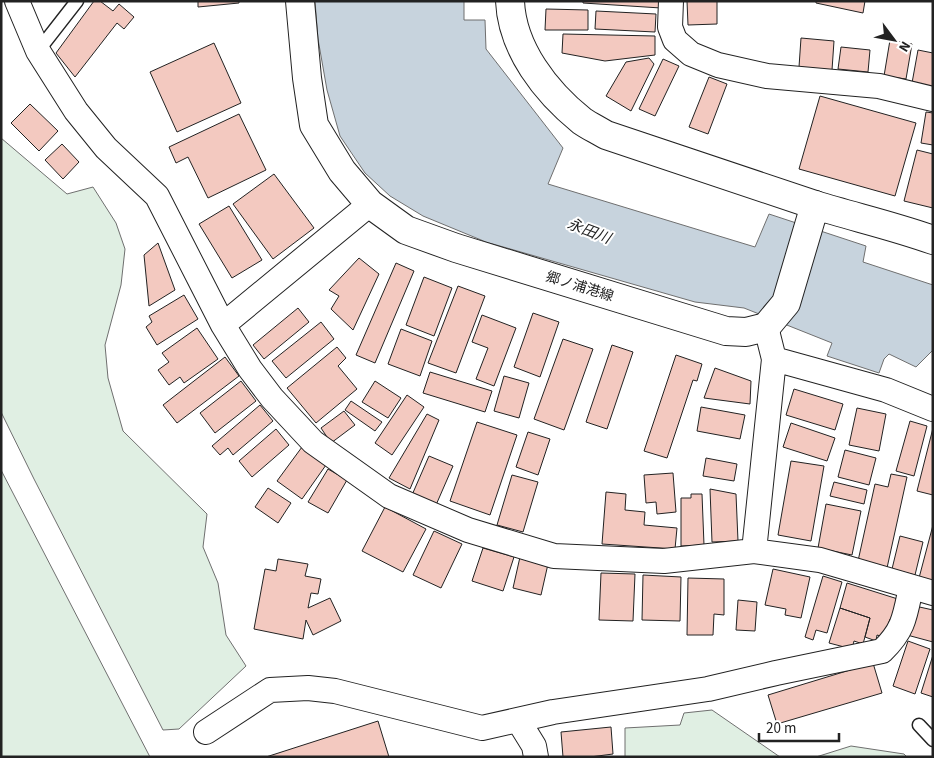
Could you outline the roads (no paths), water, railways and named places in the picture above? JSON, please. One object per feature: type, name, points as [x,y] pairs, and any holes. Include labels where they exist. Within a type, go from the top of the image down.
[{"type":"main road","name":"郷ノ浦港線","points":[[300,1],[306,78],[314,125],[342,171],[370,204],[406,230],[456,248],[726,331],[746,332],[766,326]]},
{"type":"main road","points":[[510,1],[513,24],[532,67],[549,89],[583,122],[606,135],[813,214],[856,218],[903,229],[933,240]]},
{"type":"main road","points":[[766,326],[786,303],[813,214]]},
{"type":"street","points":[[17,1],[38,51],[76,111],[106,148],[157,196],[223,325],[250,369],[272,398],[313,442],[389,496],[422,512],[468,530],[554,556],[664,561],[754,551],[820,560],[922,590],[893,641],[882,651],[708,689],[554,712],[482,728],[335,691],[308,688],[270,690],[206,732]]},
{"type":"street","points":[[671,1],[670,27],[675,40],[691,54],[718,65],[767,76],[879,86],[933,99]]},
{"type":"street","points":[[223,325],[370,204]]},
{"type":"street","points":[[754,551],[774,359],[766,326]]},
{"type":"street","points":[[774,359],[886,390],[933,408]]},
{"type":"street","points":[[518,720],[534,746],[536,757]]},
{"type":"lane","points":[[38,51],[77,1]]},
{"type":"lane","points":[[918,725],[933,740]]},
{"type":"water","name":"永田川","points":[[315,1],[464,1],[464,20],[485,20],[486,49],[563,148],[548,184],[755,247],[769,214],[866,246],[863,262],[933,285],[933,350],[916,367],[889,354],[884,359],[879,373],[827,356],[832,343],[744,308],[695,302],[486,242],[423,216],[390,196],[365,173],[340,136],[327,90],[318,39]]}]
